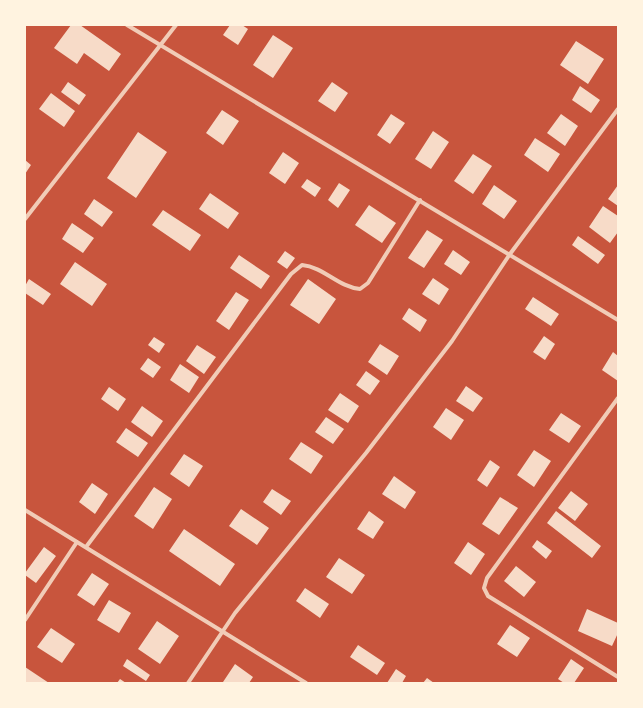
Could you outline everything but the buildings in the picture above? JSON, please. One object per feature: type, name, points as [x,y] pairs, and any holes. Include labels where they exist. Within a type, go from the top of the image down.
[{"type":"street","points":[[127,25],[618,320]]},
{"type":"street","points":[[25,219],[176,25]]},
{"type":"street","points":[[188,683],[235,613],[366,453],[452,341],[510,254],[618,110]]},
{"type":"street","points":[[86,547],[291,274],[302,265],[312,266],[350,288],[360,289],[368,283],[420,200]]},
{"type":"street","points":[[618,398],[487,578],[484,588],[488,596],[618,677]]},
{"type":"street","points":[[25,510],[306,683]]},
{"type":"street","points":[[25,620],[77,542]]}]
